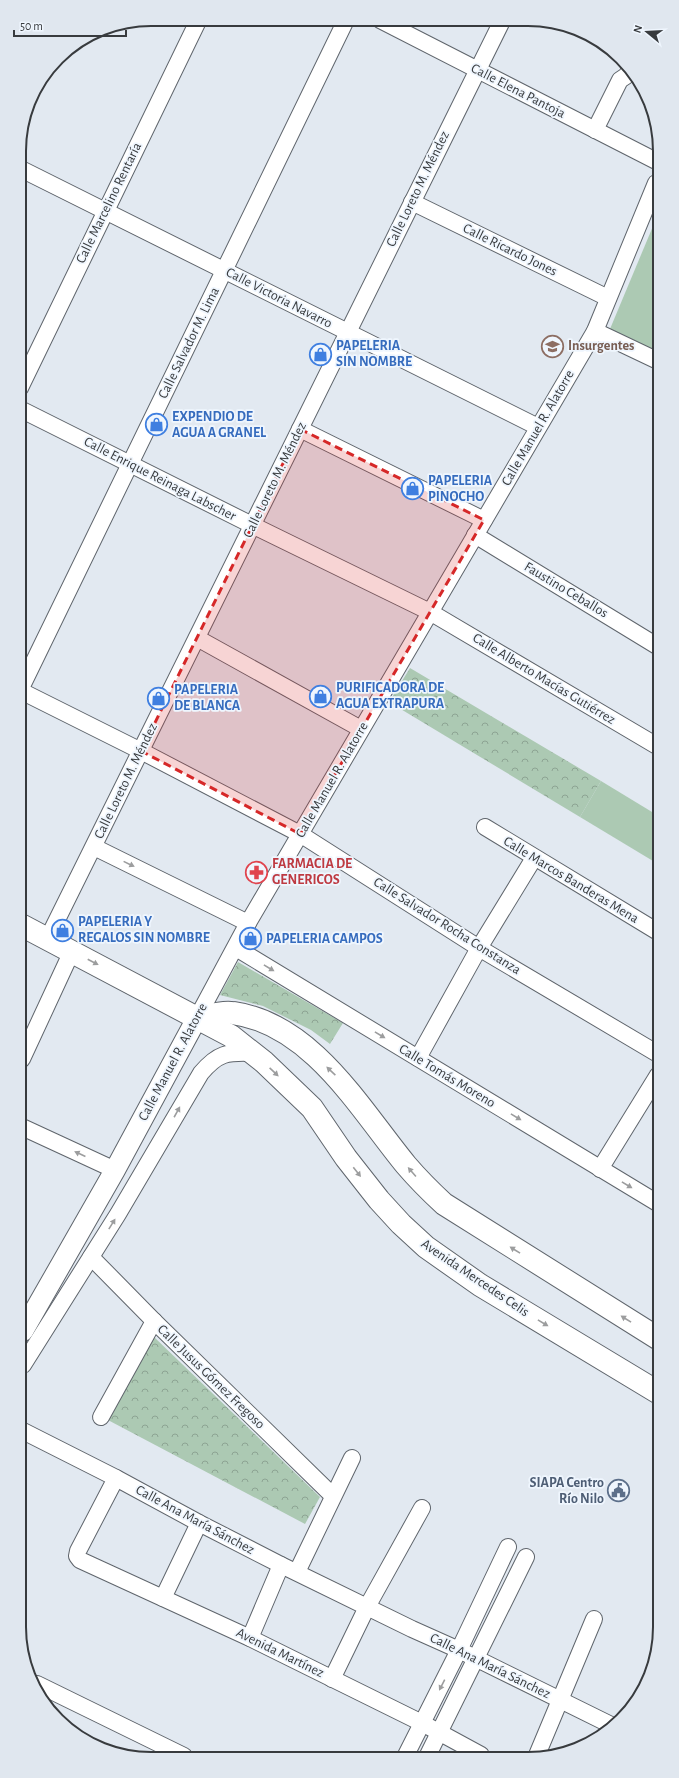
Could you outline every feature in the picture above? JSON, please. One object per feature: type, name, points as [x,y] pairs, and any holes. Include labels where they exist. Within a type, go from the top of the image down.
[{"type":"main road","name":"Avenida Mercedes Celis","points":[[26,927],[231,1036],[252,1053],[312,1108],[346,1158],[379,1200],[401,1224],[426,1247],[480,1285],[653,1389]]},
{"type":"main road","points":[[197,1018],[232,1013],[262,1021],[289,1035],[335,1074],[424,1186],[444,1204],[653,1335]]},
{"type":"street","name":"Calle Marcelino Rentaría","points":[[26,376],[196,26]]},
{"type":"street","name":"Calle Salvador M. Lima","points":[[26,678],[343,26]]},
{"type":"street","name":"Calle Elena Pantoja","points":[[392,26],[653,159]]},
{"type":"street","name":"Calle Loreto M. Méndez","points":[[48,938],[499,26]]},
{"type":"street","points":[[595,130],[620,80],[627,75]]},
{"type":"street","name":"Calle Victoria Navarro","points":[[26,171],[538,427]]},
{"type":"street","name":"Calle Manuel R. Alatorre","points":[[26,1326],[115,1170],[236,948],[248,923],[595,331],[653,190]]},
{"type":"street","name":"Calle Ricardo Jones","points":[[412,202],[608,298]]},
{"type":"street","points":[[595,331],[653,359]]},
{"type":"street","name":"Calle Enrique Reinaga Labscher","points":[[26,412],[430,612]]},
{"type":"street","points":[[300,429],[484,520]]},
{"type":"street","name":"Faustino Ceballos","points":[[475,535],[653,644]]},
{"type":"street","name":"Calle Alberto Macías Gutiérrez","points":[[430,612],[653,744]]},
{"type":"street","points":[[197,638],[361,729]]},
{"type":"street","name":"Calle Salvador Rocha Constanza","points":[[26,694],[141,751],[300,834],[479,948],[653,1051]]},
{"type":"street","name":"Calle Marcos Banderas Mena","points":[[485,827],[653,929]]},
{"type":"street","points":[[94,847],[248,923]]},
{"type":"street","points":[[418,1058],[479,948],[534,858]]},
{"type":"street","name":"Calle Tomás Moreno","points":[[236,948],[653,1201]]},
{"type":"street","points":[[26,1050],[72,951]]},
{"type":"street","points":[[26,1360],[122,1207],[201,1073],[209,1063],[220,1055],[231,1052],[252,1053]]},
{"type":"street","points":[[600,1169],[653,1083]]},
{"type":"street","points":[[26,1129],[115,1170]]},
{"type":"street","name":"Calle Jusus Gómez Fregoso","points":[[91,1257],[332,1496]]},
{"type":"street","points":[[101,1417],[154,1321]]},
{"type":"street","name":"Calle Ana María Sánchez","points":[[26,1433],[282,1565],[412,1629],[460,1650],[607,1723]]},
{"type":"street","points":[[297,1572],[332,1496],[352,1458]]},
{"type":"street","name":"Avenida Martínez","points":[[116,1478],[78,1551],[77,1556],[80,1560],[250,1638],[422,1723],[475,1752]]},
{"type":"street","points":[[332,1678],[367,1607],[422,1508]]},
{"type":"street","points":[[163,1598],[199,1523]]},
{"type":"street","points":[[408,1752],[460,1650],[508,1547]]},
{"type":"street","points":[[430,1752],[526,1557]]},
{"type":"street","points":[[250,1638],[282,1565]]},
{"type":"street","points":[[539,1751],[594,1619]]},
{"type":"street","points":[[42,1686],[176,1752]]},
{"type":"highlighted area","points":[[300,429],[484,520],[300,834],[141,751]]},
{"type":"green space","points":[[653,226],[653,350],[610,329]]},
{"type":"green space","points":[[410,668],[601,781],[580,817],[389,702]]},
{"type":"green space","points":[[601,781],[653,813],[653,861],[580,817]]},
{"type":"green space","points":[[238,962],[343,1023],[330,1044],[311,1030],[263,1006],[220,995]]},
{"type":"green space","points":[[153,1336],[320,1497],[305,1524],[106,1419]]},
{"type":"place","name":"Insurgentes","points":[[553,346]]},
{"type":"place","name":"PAPELERIA SIN NOMBRE","points":[[320,354]]},
{"type":"place","name":"EXPENDIO DE AGUA A GRANEL","points":[[157,425]]},
{"type":"place","name":"PAPELERIA PINOCHO","points":[[412,489]]},
{"type":"place","name":"PURIFICADORA DE AGUA EXTRAPURA","points":[[320,696]]},
{"type":"place","name":"PAPELERIA DE BLANCA","points":[[158,698]]},
{"type":"place","name":"FARMACIA DE GENERICOS","points":[[257,872]]},
{"type":"place","name":"PAPELERIA Y REGALOS SIN NOMBRE","points":[[63,930]]},
{"type":"place","name":"PAPELERIA CAMPOS","points":[[251,939]]},
{"type":"place","name":"SIAPA Centro Río Nilo","points":[[619,1491]]}]
